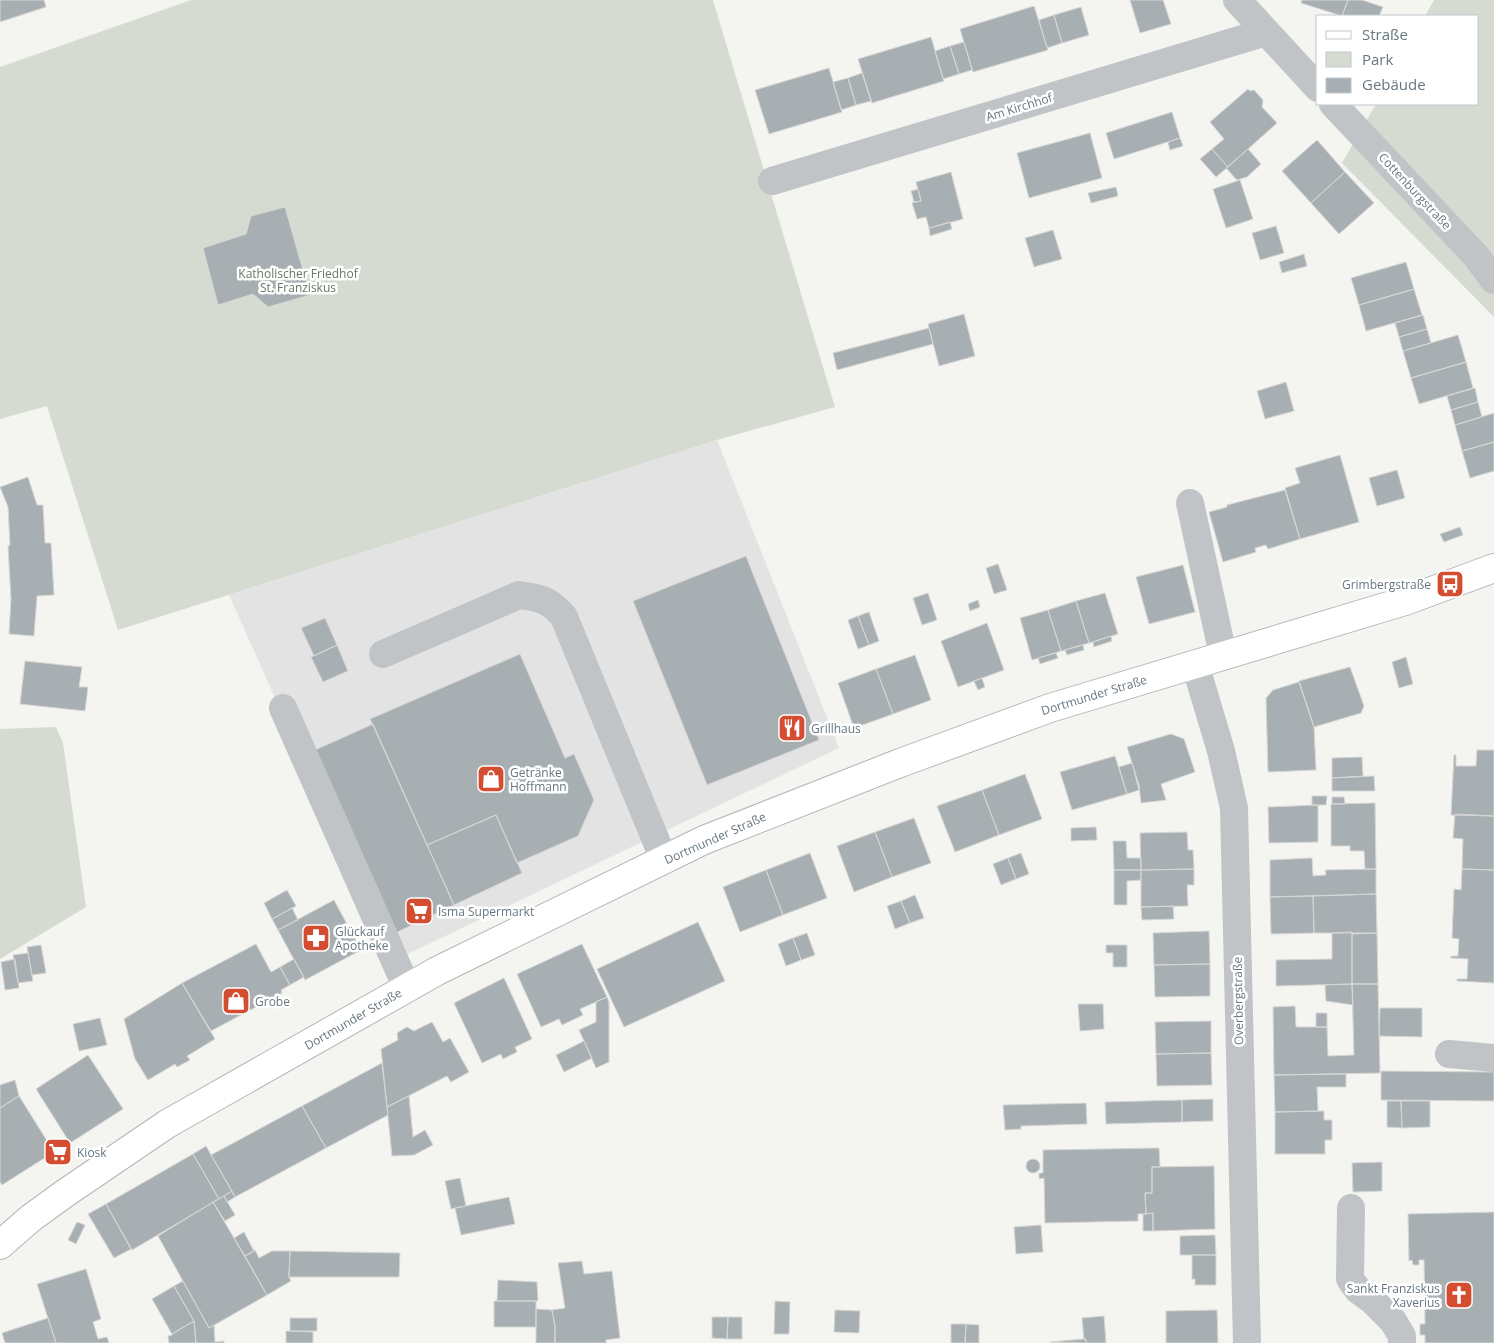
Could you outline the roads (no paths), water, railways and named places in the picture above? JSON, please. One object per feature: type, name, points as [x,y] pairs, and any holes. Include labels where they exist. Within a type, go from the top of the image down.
[{"type":"main road","name":"Dortmunder Straße","points":[[0,1245],[31,1218],[64,1194],[167,1124],[437,971],[704,840],[900,763],[1050,708],[1405,601],[1494,568]]},
{"type":"street","points":[[1237,0],[1316,86]]},
{"type":"street","name":"Am Kirchhof","points":[[772,181],[1266,32]]},
{"type":"street","name":"Cottenburgstraße","points":[[1334,105],[1476,256],[1494,280]]},
{"type":"street","points":[[1190,503],[1222,655]]},
{"type":"street","points":[[382,654],[520,595],[540,598],[555,605],[564,617],[664,860]]},
{"type":"street","name":"Overbergstraße","points":[[1196,664],[1221,751],[1234,808],[1247,1343]]},
{"type":"street","points":[[283,708],[408,988]]},
{"type":"street","points":[[1448,1054],[1494,1058]]},
{"type":"street","points":[[1351,1208],[1350,1279],[1358,1290],[1393,1321],[1402,1336],[1402,1343]]},
{"type":"place","name":"Grimbergstraße","points":[[1450,584]]},
{"type":"place","name":"Grillhaus","points":[[792,728]]},
{"type":"place","name":"Getränke Hoffmann","points":[[491,779]]},
{"type":"place","name":"Isma Supermarkt","points":[[419,911]]},
{"type":"place","name":"Glückauf Apotheke","points":[[316,938]]},
{"type":"place","name":"Grobe","points":[[236,1001]]},
{"type":"place","name":"Kiosk","points":[[58,1152]]},
{"type":"place","name":"Sankt Franziskus Xaverius","points":[[1459,1295]]},
{"type":"park label","name":"Katholischer Friedhof St. Franziskus","points":[[298,280]]}]
